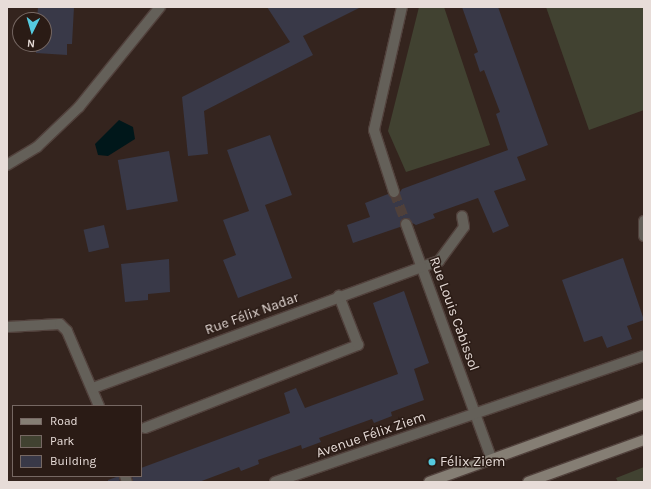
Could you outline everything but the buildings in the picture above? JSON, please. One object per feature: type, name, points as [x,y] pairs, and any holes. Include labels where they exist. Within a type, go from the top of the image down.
[{"type":"main road","points":[[429,482],[644,404]]},
{"type":"main road","points":[[528,482],[644,440]]},
{"type":"street","points":[[7,165],[37,147],[79,107],[160,7]]},
{"type":"street","points":[[394,192],[374,130],[402,7]]},
{"type":"street","name":"Rue Félix Nadar","points":[[93,388],[339,296],[421,266],[439,261],[464,227],[462,216]]},
{"type":"street","points":[[644,221],[644,236]]},
{"type":"street","name":"Rue Louis Cabissol","points":[[406,224],[476,414]]},
{"type":"street","points":[[145,428],[358,345],[339,296]]},
{"type":"street","points":[[7,327],[60,324],[67,331],[93,388],[99,405]]},
{"type":"street","name":"Avenue Félix Ziem","points":[[275,482],[644,356]]},
{"type":"street","points":[[476,414],[492,460]]},
{"type":"green space","points":[[419,7],[444,7],[490,145],[406,172],[388,131]]},
{"type":"green space","points":[[546,7],[644,7],[644,110],[589,130]]},
{"type":"green space","points":[[644,467],[644,482],[618,482],[616,478]]},
{"type":"water","points":[[119,120],[133,127],[135,139],[108,156],[98,155],[95,144]]},
{"type":"tunnel","points":[[394,192],[406,224]]},
{"type":"place","name":"Félix Ziem","points":[[432,462]]}]
